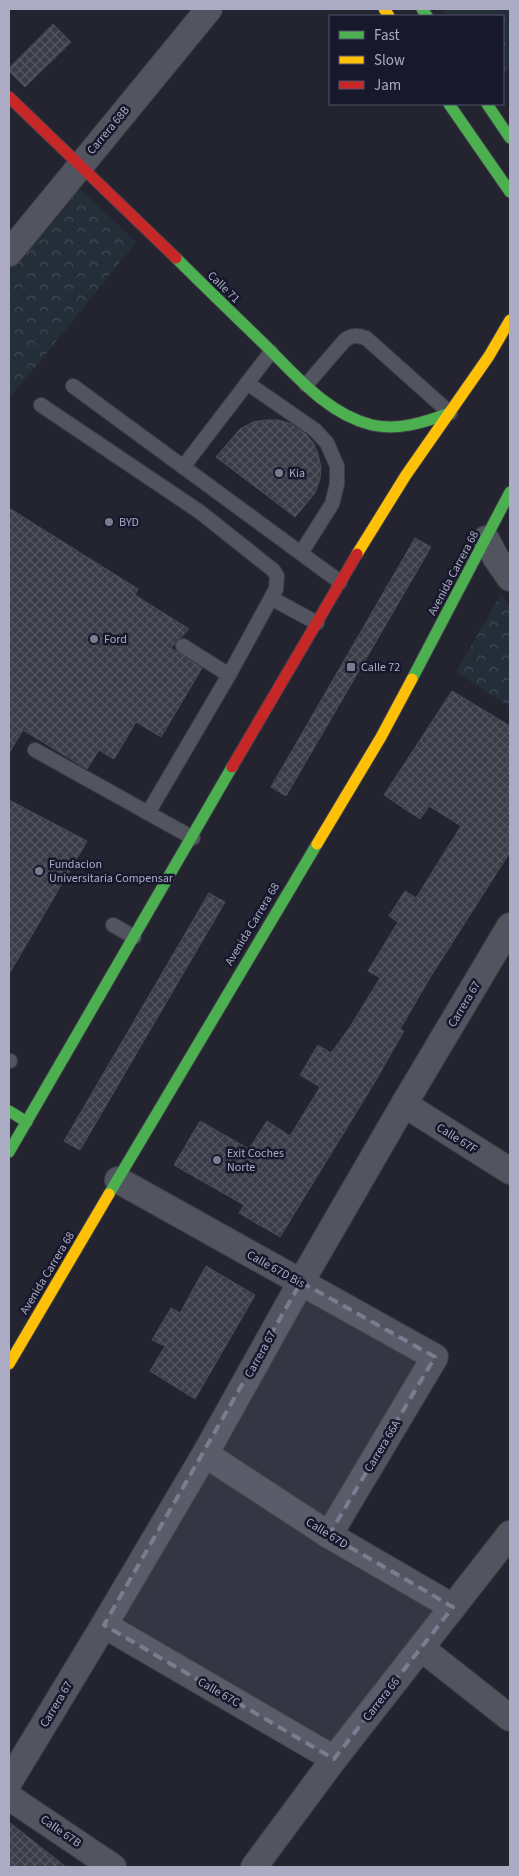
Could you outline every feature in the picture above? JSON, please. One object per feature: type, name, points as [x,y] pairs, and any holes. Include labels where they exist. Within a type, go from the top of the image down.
[{"type":"main road","name":"Calle 71","points":[[9,97],[271,352],[306,385],[344,415],[369,425],[395,428],[412,425],[450,413]]},
{"type":"main road","points":[[450,105],[510,192]]},
{"type":"main road","points":[[488,105],[510,138]]},
{"type":"main road","points":[[9,1152],[340,582],[406,475],[489,356],[510,320]]},
{"type":"main road","name":"Avenida Carrera 68","points":[[9,1364],[264,929],[381,737],[510,492]]},
{"type":"main road","points":[[9,1111],[27,1122]]},
{"type":"street","name":"Carrera 68B","points":[[9,253],[209,9]]},
{"type":"street","points":[[486,539],[510,578]]},
{"type":"street","name":"Carrera 67","points":[[9,1782],[205,1454],[301,1282],[510,926]]},
{"type":"street","name":"Calle 67F","points":[[404,1104],[510,1171]]},
{"type":"street","name":"Calle 67D Bis","points":[[118,1180],[435,1357]]},
{"type":"street","name":"Carrera 66A","points":[[329,1535],[435,1357]]},
{"type":"street","name":"Calle 67D","points":[[205,1454],[329,1535],[453,1607]]},
{"type":"street","name":"Carrera 66","points":[[254,1867],[334,1759],[510,1534]]},
{"type":"street","name":"Calle 67C","points":[[104,1625],[334,1759]]},
{"type":"street","points":[[421,1648],[510,1718]]},
{"type":"street","name":"Calle 67B","points":[[9,1796],[113,1867]]},
{"type":"lane","points":[[306,385],[345,340],[352,336],[359,336],[366,338],[450,413]]},
{"type":"lane","points":[[183,467],[271,352]]},
{"type":"lane","points":[[247,383],[315,430],[327,443],[337,466],[337,484],[332,504],[301,553]]},
{"type":"lane","points":[[73,386],[340,582]]},
{"type":"lane","points":[[41,405],[200,512],[248,549],[273,570],[277,576],[276,589],[229,675],[148,814]]},
{"type":"lane","points":[[271,598],[317,623]]},
{"type":"lane","points":[[183,646],[229,675]]},
{"type":"lane","points":[[35,750],[193,838]]},
{"type":"lane","points":[[113,925],[134,937]]},
{"type":"highlighted area","points":[[301,1282],[435,1357],[329,1535],[453,1607],[334,1759],[104,1625]]},
{"type":"green space","points":[[441,9],[510,9],[510,69],[504,72],[504,15],[445,15]]},
{"type":"green space","points":[[79,188],[136,242],[9,398],[9,266]]},
{"type":"green space","points":[[501,594],[510,607],[510,707],[456,672]]},
{"type":"building","points":[[53,24],[71,42],[25,87],[9,71],[9,68]]},
{"type":"building","name":"Kia","points":[[279,420],[291,424],[306,434],[314,444],[318,454],[321,467],[320,479],[315,493],[295,517],[216,457],[240,429],[253,422]]},
{"type":"building","name":"Ford","points":[[9,508],[138,589],[135,595],[189,629],[171,648],[202,668],[161,737],[136,722],[114,759],[99,750],[87,769],[23,730],[9,753]]},
{"type":"building","name":"Calle 72","points":[[415,538],[431,547],[286,796],[271,787]]},
{"type":"building","points":[[452,691],[510,726],[510,852],[431,976],[400,1029],[404,1031],[376,1080],[280,1237],[239,1213],[244,1205],[174,1165],[200,1121],[249,1149],[267,1121],[290,1136],[320,1087],[300,1075],[318,1045],[331,1053],[350,1027],[380,978],[368,971],[398,922],[389,916],[405,891],[416,898],[461,826],[429,806],[420,819],[384,795]]},
{"type":"building","name":"Fundacion Universitaria Compensar","points":[[9,800],[87,841],[9,974]]},
{"type":"building","points":[[209,893],[225,902],[80,1150],[64,1141]]},
{"type":"building","points":[[206,1266],[255,1295],[195,1399],[150,1371],[165,1346],[152,1340],[171,1308],[180,1313]]},
{"type":"building","points":[[9,1822],[66,1867],[9,1867]]},
{"type":"traffic: fast","points":[[422,9],[426,15]]},
{"type":"traffic: fast","points":[[450,105],[510,192]]},
{"type":"traffic: fast","points":[[488,105],[510,138]]},
{"type":"traffic: fast","points":[[176,258],[298,378],[325,402],[340,412],[355,420],[382,427],[402,426],[450,413]]},
{"type":"traffic: fast","points":[[412,679],[510,492]]},
{"type":"traffic: fast","points":[[9,1152],[232,767]]},
{"type":"traffic: fast","points":[[109,1194],[317,844]]},
{"type":"traffic: fast","points":[[9,1111],[27,1122]]},
{"type":"traffic: slow","points":[[384,9],[388,15]]},
{"type":"traffic: slow","points":[[357,554],[406,475],[489,356],[510,320]]},
{"type":"traffic: slow","points":[[317,844],[381,737],[412,679]]},
{"type":"traffic: slow","points":[[9,1364],[109,1194]]},
{"type":"traffic: jam","points":[[9,97],[176,258]]},
{"type":"traffic: jam","points":[[232,767],[357,554]]},
{"type":"place","name":"Kia","points":[[279,473]]},
{"type":"place","name":"BYD","points":[[109,522]]},
{"type":"place","name":"Ford","points":[[94,639]]},
{"type":"place","name":"Calle 72","points":[[351,667]]},
{"type":"place","name":"Fundacion Universitaria Compensar","points":[[39,871]]},
{"type":"place","name":"Exit Coches Norte","points":[[217,1160]]}]
